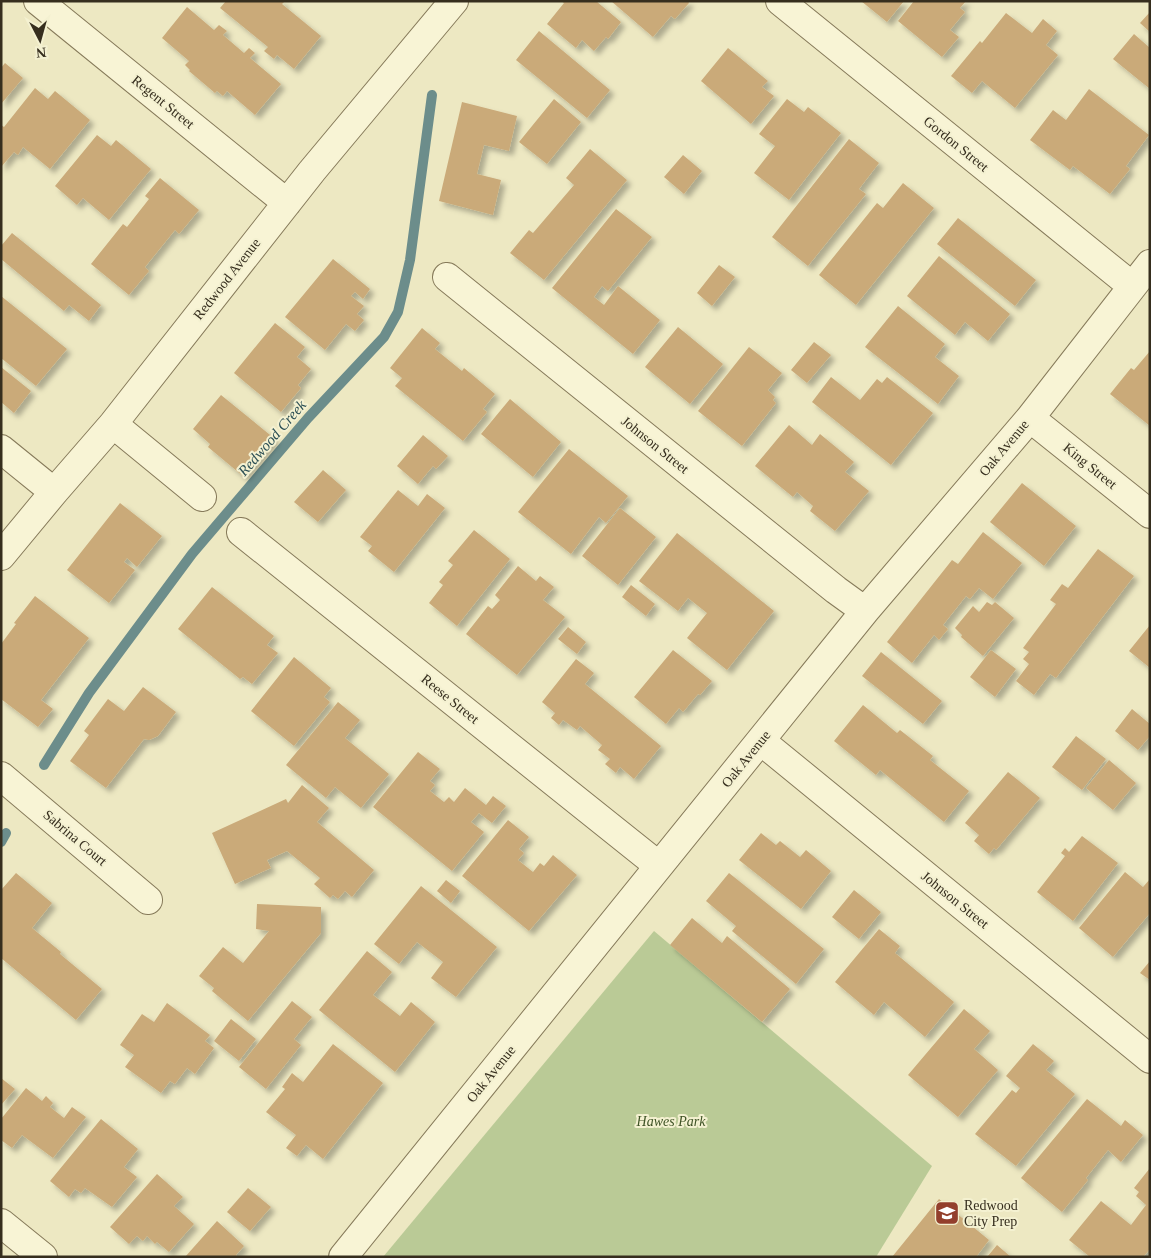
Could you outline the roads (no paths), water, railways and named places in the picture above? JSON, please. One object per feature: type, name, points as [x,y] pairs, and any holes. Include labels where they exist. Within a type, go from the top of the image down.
[{"type":"street","name":"Regent Street","points":[[38,1],[287,203]]},
{"type":"street","name":"Redwood Avenue","points":[[1,556],[113,424],[287,203],[454,1]]},
{"type":"street","name":"Gordon Street","points":[[780,1],[1132,286]]},
{"type":"street","name":"Oak Avenue","points":[[343,1257],[864,612],[1030,418],[1150,264]]},
{"type":"street","name":"Johnson Street","points":[[447,277],[864,612]]},
{"type":"street","name":"King Street","points":[[1030,418],[1150,514]]},
{"type":"street","points":[[113,424],[202,498]]},
{"type":"street","points":[[1,449],[54,492]]},
{"type":"street","name":"Reese Street","points":[[241,532],[659,866]]},
{"type":"street","name":"Johnson Street","points":[[761,741],[1150,1059]]},
{"type":"street","name":"Sabrina Court","points":[[1,776],[148,900]]},
{"type":"street","points":[[1,1222],[43,1257]]},
{"type":"waterway","name":"Redwood Creek","points":[[44,765],[89,693],[192,554],[308,418],[384,337],[398,312],[410,260],[432,95]]},
{"type":"waterway","name":"Redwood Creek","points":[[1,842],[6,833]]},
{"type":"place","name":"Redwood City Prep","points":[[947,1213]]},
{"type":"park label","name":"Hawes Park","points":[[671,1121]]}]
